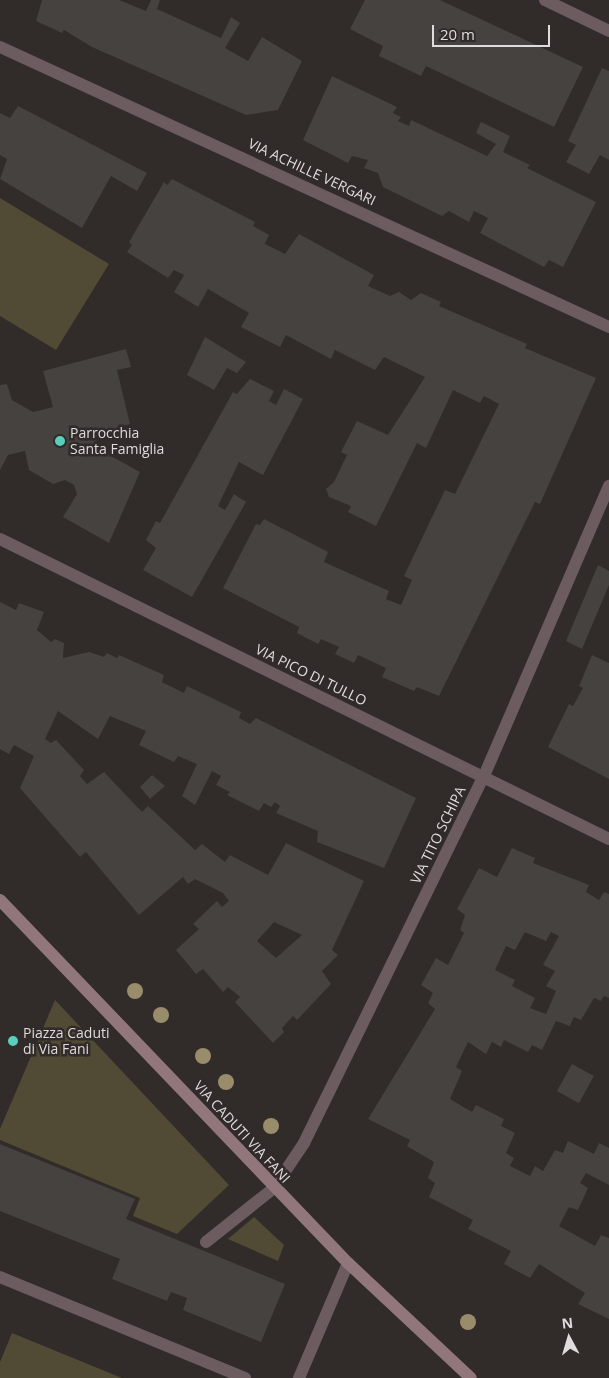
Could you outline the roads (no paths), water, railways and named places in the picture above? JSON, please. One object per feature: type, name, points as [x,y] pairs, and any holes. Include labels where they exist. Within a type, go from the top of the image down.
[{"type":"street","points":[[544,0],[609,31]]},
{"type":"street","name":"VIA ACHILLE VERGARI","points":[[0,47],[609,327]]},
{"type":"street","name":"VIA TITO SCHIPA","points":[[206,1242],[274,1188],[304,1143],[484,776],[609,486]]},
{"type":"street","name":"VIA PICO DI TULLO","points":[[0,539],[609,839]]},
{"type":"street","name":"VIA CADUTI VIA FANI","points":[[0,900],[274,1188],[348,1263],[470,1378]]},
{"type":"street","points":[[299,1378],[348,1263]]},
{"type":"street","points":[[0,1277],[245,1378]]},
{"type":"place","name":"Parrocchia Santa Famiglia","points":[[60,441]]},
{"type":"place","name":"Piazza Caduti di Via Fani","points":[[13,1041]]}]
